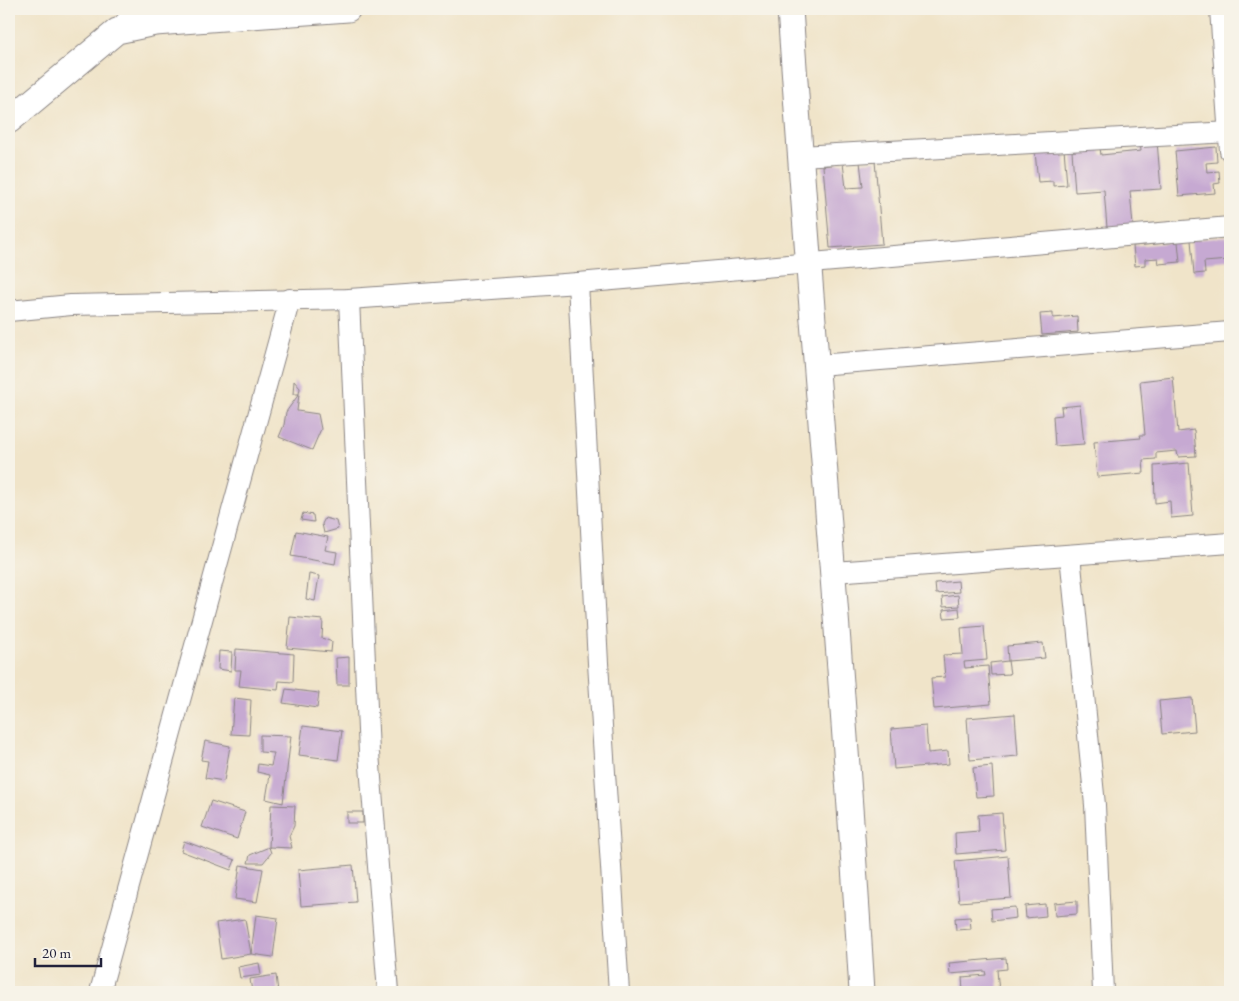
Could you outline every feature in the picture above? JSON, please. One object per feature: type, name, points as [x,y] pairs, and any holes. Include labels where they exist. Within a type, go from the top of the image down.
[{"type":"street","points":[[9,121],[117,31],[138,9]]},
{"type":"street","points":[[117,31],[155,23],[348,9]]},
{"type":"street","points":[[790,9],[807,262],[818,365],[834,572],[862,992]]},
{"type":"street","points":[[800,156],[1230,138],[1220,9]]},
{"type":"street","points":[[9,311],[71,305],[349,299],[578,283],[807,262],[1230,228]]},
{"type":"street","points":[[578,283],[598,663],[620,992]]},
{"type":"street","points":[[100,992],[290,299]]},
{"type":"street","points":[[349,299],[369,753],[388,992]]},
{"type":"street","points":[[818,365],[1230,332]]},
{"type":"street","points":[[834,572],[1230,543]]},
{"type":"street","points":[[1070,555],[1095,805],[1103,992]]},
{"type":"building","points":[[1157,141],[1161,189],[1130,191],[1133,226],[1107,228],[1104,190],[1075,192],[1072,151],[1100,148],[1101,155],[1141,151],[1140,142]]},
{"type":"building","points":[[1216,147],[1217,162],[1206,163],[1207,172],[1219,171],[1220,183],[1214,184],[1215,193],[1179,196],[1175,151]]},
{"type":"building","points":[[1064,149],[1067,185],[1053,186],[1053,181],[1038,182],[1035,152]]},
{"type":"building","points":[[875,161],[882,244],[830,248],[823,166],[843,163],[846,188],[863,187],[860,162]]},
{"type":"building","points":[[1227,237],[1229,260],[1204,262],[1205,273],[1194,274],[1191,240]]},
{"type":"building","points":[[1178,242],[1180,262],[1159,264],[1158,258],[1145,259],[1145,265],[1135,266],[1133,246]]},
{"type":"building","points":[[1053,313],[1053,318],[1077,316],[1078,332],[1042,335],[1040,314]]},
{"type":"building","points":[[1173,377],[1178,432],[1194,430],[1196,456],[1178,457],[1177,451],[1156,453],[1156,459],[1143,460],[1144,473],[1097,477],[1094,442],[1141,438],[1140,435],[1145,435],[1140,381]]},
{"type":"building","points":[[294,381],[300,388],[299,394],[293,394]]},
{"type":"building","points":[[299,394],[297,411],[318,414],[321,429],[312,450],[279,437],[284,425],[286,412]]},
{"type":"building","points":[[1080,405],[1084,444],[1055,446],[1053,416],[1062,415],[1061,407]]},
{"type":"building","points":[[1189,463],[1193,516],[1171,518],[1170,501],[1155,503],[1154,466]]},
{"type":"building","points":[[303,513],[313,515],[314,522],[301,520]]},
{"type":"building","points":[[325,518],[336,521],[338,529],[324,533],[322,524]]},
{"type":"building","points":[[296,531],[328,537],[325,550],[337,552],[335,564],[291,556]]},
{"type":"building","points":[[309,574],[319,576],[315,601],[306,599]]},
{"type":"building","points":[[958,581],[959,592],[936,594],[935,583]]},
{"type":"building","points":[[958,595],[959,606],[943,607],[942,597]]},
{"type":"building","points":[[959,608],[960,617],[944,618],[943,610]]},
{"type":"building","points":[[290,617],[323,620],[322,638],[332,642],[331,652],[287,648]]},
{"type":"building","points":[[984,626],[987,660],[964,662],[965,668],[988,666],[991,704],[934,709],[931,678],[945,677],[943,655],[963,654],[961,628]]},
{"type":"building","points":[[1043,643],[1045,658],[1008,661],[1007,646]]},
{"type":"building","points":[[236,649],[294,654],[293,682],[279,681],[278,690],[239,686],[241,670],[235,670]]},
{"type":"building","points":[[219,651],[232,652],[231,671],[218,669]]},
{"type":"building","points":[[349,657],[349,685],[337,685],[336,658]]},
{"type":"building","points":[[1008,661],[1010,674],[991,675],[990,663]]},
{"type":"building","points":[[286,689],[319,693],[317,708],[283,703]]},
{"type":"building","points":[[234,698],[251,700],[249,735],[231,734]]},
{"type":"building","points":[[1192,698],[1195,731],[1162,734],[1159,701]]},
{"type":"building","points":[[1015,714],[1018,756],[970,760],[967,718]]},
{"type":"building","points":[[303,726],[342,731],[338,760],[299,755]]},
{"type":"building","points":[[926,726],[928,753],[948,751],[949,764],[894,769],[891,729]]},
{"type":"building","points":[[260,735],[291,736],[283,803],[266,799],[270,775],[257,772],[258,764],[271,766],[274,753],[260,752]]},
{"type":"building","points":[[205,741],[230,746],[224,781],[205,778],[208,761],[201,760]]},
{"type":"building","points":[[992,766],[994,796],[976,797],[973,768]]},
{"type":"building","points":[[211,801],[245,812],[237,839],[202,827]]},
{"type":"building","points":[[271,805],[295,806],[294,826],[289,836],[292,848],[269,847]]},
{"type":"building","points":[[347,812],[363,812],[363,823],[347,823]]},
{"type":"building","points":[[1002,813],[1005,850],[956,854],[955,833],[979,831],[978,815]]},
{"type":"building","points":[[184,841],[235,860],[231,870],[181,851]]},
{"type":"building","points":[[269,847],[271,853],[263,863],[248,863],[250,855]]},
{"type":"building","points":[[1008,856],[1011,898],[959,902],[955,861]]},
{"type":"building","points":[[240,865],[263,869],[257,902],[235,899]]},
{"type":"building","points":[[353,865],[356,902],[301,906],[298,870]]},
{"type":"building","points":[[1077,901],[1077,914],[1055,916],[1054,903]]},
{"type":"building","points":[[1045,904],[1046,916],[1026,918],[1025,906]]},
{"type":"building","points":[[1015,907],[1016,918],[992,921],[991,909]]},
{"type":"building","points":[[256,915],[278,918],[273,957],[251,954]]},
{"type":"building","points":[[970,917],[971,929],[956,930],[955,918]]},
{"type":"building","points":[[245,919],[251,954],[221,959],[216,923]]},
{"type":"building","points":[[1006,958],[1007,969],[997,970],[999,992],[987,992],[987,989],[963,991],[962,977],[986,975],[985,971],[950,974],[949,963]]},
{"type":"building","points":[[259,963],[261,975],[240,978],[238,967]]},
{"type":"building","points":[[276,975],[278,992],[252,992],[250,979]]}]
